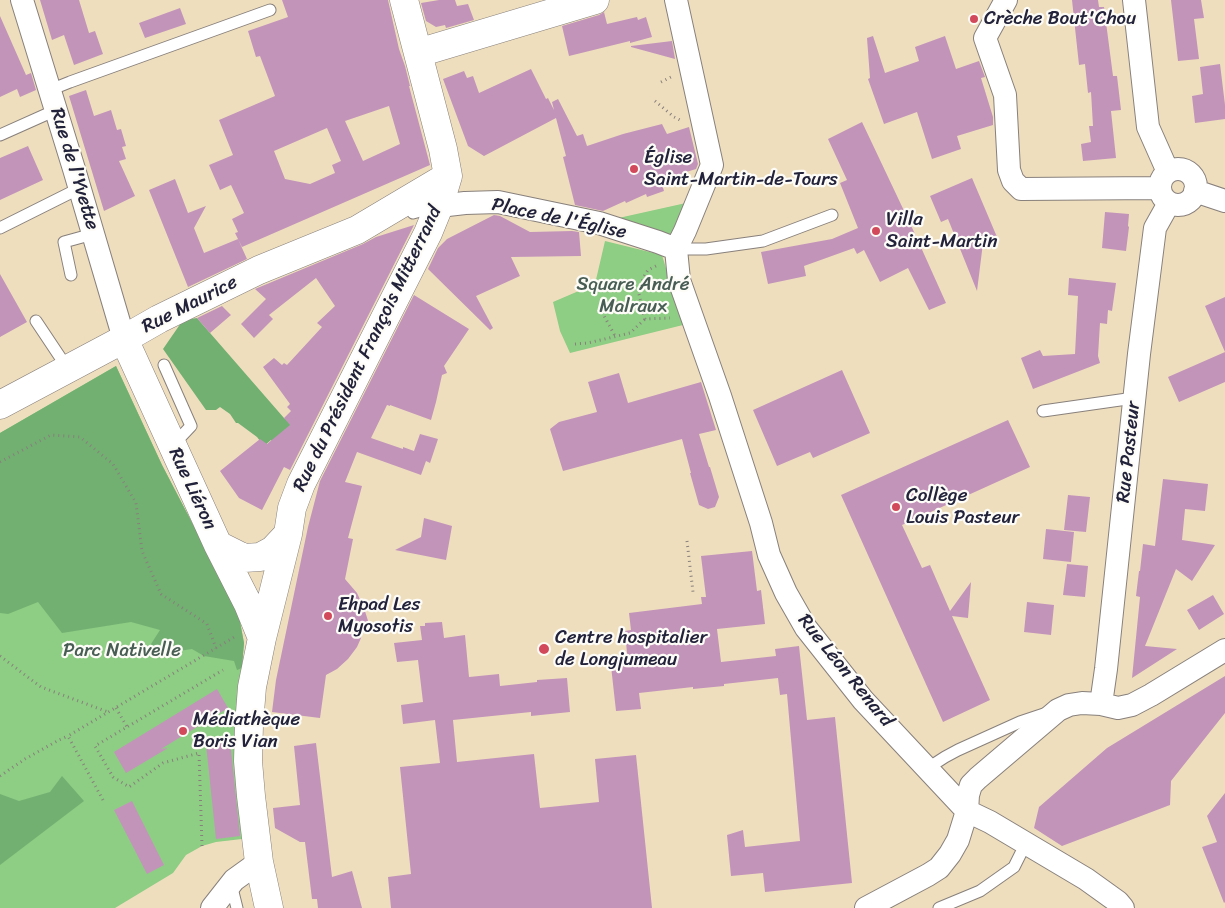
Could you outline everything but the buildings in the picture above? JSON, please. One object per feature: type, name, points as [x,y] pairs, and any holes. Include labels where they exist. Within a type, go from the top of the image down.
[{"type":"main road","name":"Rue du Président François Mitterrand","points":[[269,908],[259,862],[251,796],[248,761],[248,725],[252,687],[288,534],[292,508],[301,484],[420,223],[439,206],[448,176],[443,149],[404,0]]},
{"type":"main road","points":[[418,53],[595,0]]},
{"type":"main road","name":"Rue Maurice","points":[[0,405],[159,319],[259,270],[357,230],[448,176]]},
{"type":"main road","name":"Rue Maurice","points":[[384,214],[420,223]]},
{"type":"main road","name":"Rue Liéron","points":[[124,339],[218,545],[248,604],[262,638]]},
{"type":"main road","points":[[218,545],[244,558],[260,557],[273,550],[288,534]]},
{"type":"street","name":"Rue de l'Yvette","points":[[22,0],[124,339]]},
{"type":"street","points":[[676,0],[712,165],[676,249]]},
{"type":"street","points":[[1006,0],[985,38],[1005,95],[1009,170],[1013,181],[1021,189],[1165,187]]},
{"type":"street","points":[[1134,0],[1148,127],[1165,187],[1175,205],[1188,202],[1193,197],[1196,184],[1188,172],[1182,169],[1174,169],[1165,187]]},
{"type":"street","name":"Rue Pasteur","points":[[1101,704],[1134,398],[1155,228],[1165,187]]},
{"type":"street","points":[[1195,191],[1225,201]]},
{"type":"street","name":"Place de l'Église","points":[[439,206],[498,202],[599,223],[676,249]]},
{"type":"street","name":"Rue Léon Renard","points":[[676,249],[679,280],[723,406],[761,523],[769,555],[786,593],[806,628],[864,700],[967,811],[990,822],[1086,879],[1118,902],[1123,908]]},
{"type":"street","points":[[866,908],[938,868],[950,854],[958,840],[967,811],[971,785],[1058,710],[1069,705],[1082,703],[1101,704],[1118,708],[1132,705],[1225,650]]},
{"type":"street","points":[[212,908],[231,884],[259,862]]},
{"type":"lane","points":[[0,135],[53,100],[70,82],[270,10]]},
{"type":"lane","points":[[0,228],[80,188]]},
{"type":"lane","points":[[676,249],[706,249],[763,240],[832,215]]},
{"type":"lane","points":[[71,275],[64,242],[93,234]]},
{"type":"lane","points":[[36,321],[68,369]]},
{"type":"lane","points":[[164,365],[191,426],[172,445]]},
{"type":"lane","points":[[1043,410],[1134,398]]},
{"type":"lane","points":[[928,768],[945,757],[990,735],[1020,722],[1058,710]]},
{"type":"lane","points":[[939,908],[980,891],[1014,867],[1026,843]]},
{"type":"lane","points":[[231,884],[236,908]]},
{"type":"path","points":[[643,278],[639,294],[645,319]]},
{"type":"path","points":[[602,312],[615,336]]},
{"type":"path","points":[[575,344],[588,343],[630,333],[645,319],[673,317]]},
{"type":"path","points":[[0,462],[51,435],[80,437],[113,464],[136,503],[142,551],[161,594],[207,624],[216,648]]},
{"type":"path","points":[[687,541],[693,592]]},
{"type":"path","points":[[0,776],[25,759],[68,736],[236,636],[248,604]]},
{"type":"path","points":[[0,656],[41,687],[108,712]]},
{"type":"path","points":[[202,846],[199,753],[163,763],[129,787],[113,777],[95,746],[223,670]]},
{"type":"path","points":[[116,708],[127,727]]},
{"type":"path","points":[[68,736],[103,800]]},
{"type":"green space","points":[[686,203],[671,235],[614,219]]},
{"type":"green space","name":"Square André Malraux","points":[[605,241],[662,255],[683,325],[570,353],[560,331],[553,302],[595,284]]},
{"type":"green space","points":[[197,318],[284,418],[294,425],[277,447],[271,440],[264,446],[257,437],[236,423],[230,414],[220,407],[216,410],[206,410],[163,349],[183,320]]},
{"type":"green space","name":"Parc Nativelle","points":[[116,366],[162,465],[238,611],[244,643],[237,719],[242,839],[216,842],[202,846],[186,855],[173,873],[115,908],[0,908],[0,433]]},
{"type":"green space","points":[[116,366],[162,465],[238,611],[244,643],[242,668],[237,670],[234,661],[204,656],[192,649],[144,655],[160,630],[131,622],[62,633],[38,602],[8,614],[0,613],[0,433]]},
{"type":"green space","points":[[62,776],[84,801],[0,865],[0,794],[19,801],[50,792]]},
{"type":"place","name":"Crèche Bout'Chou","points":[[974,19]]},
{"type":"place","name":"Église Saint-Martin-de-Tours","points":[[634,169]]},
{"type":"place","name":"Villa Saint-Martin","points":[[876,231]]},
{"type":"place","name":"Collège Louis Pasteur","points":[[896,507]]},
{"type":"place","name":"Ehpad Les Myosotis","points":[[328,616]]},
{"type":"place","name":"Centre hospitalier de Longjumeau","points":[[544,649]]},
{"type":"place","name":"Médiathèque Boris Vian","points":[[183,731]]}]
